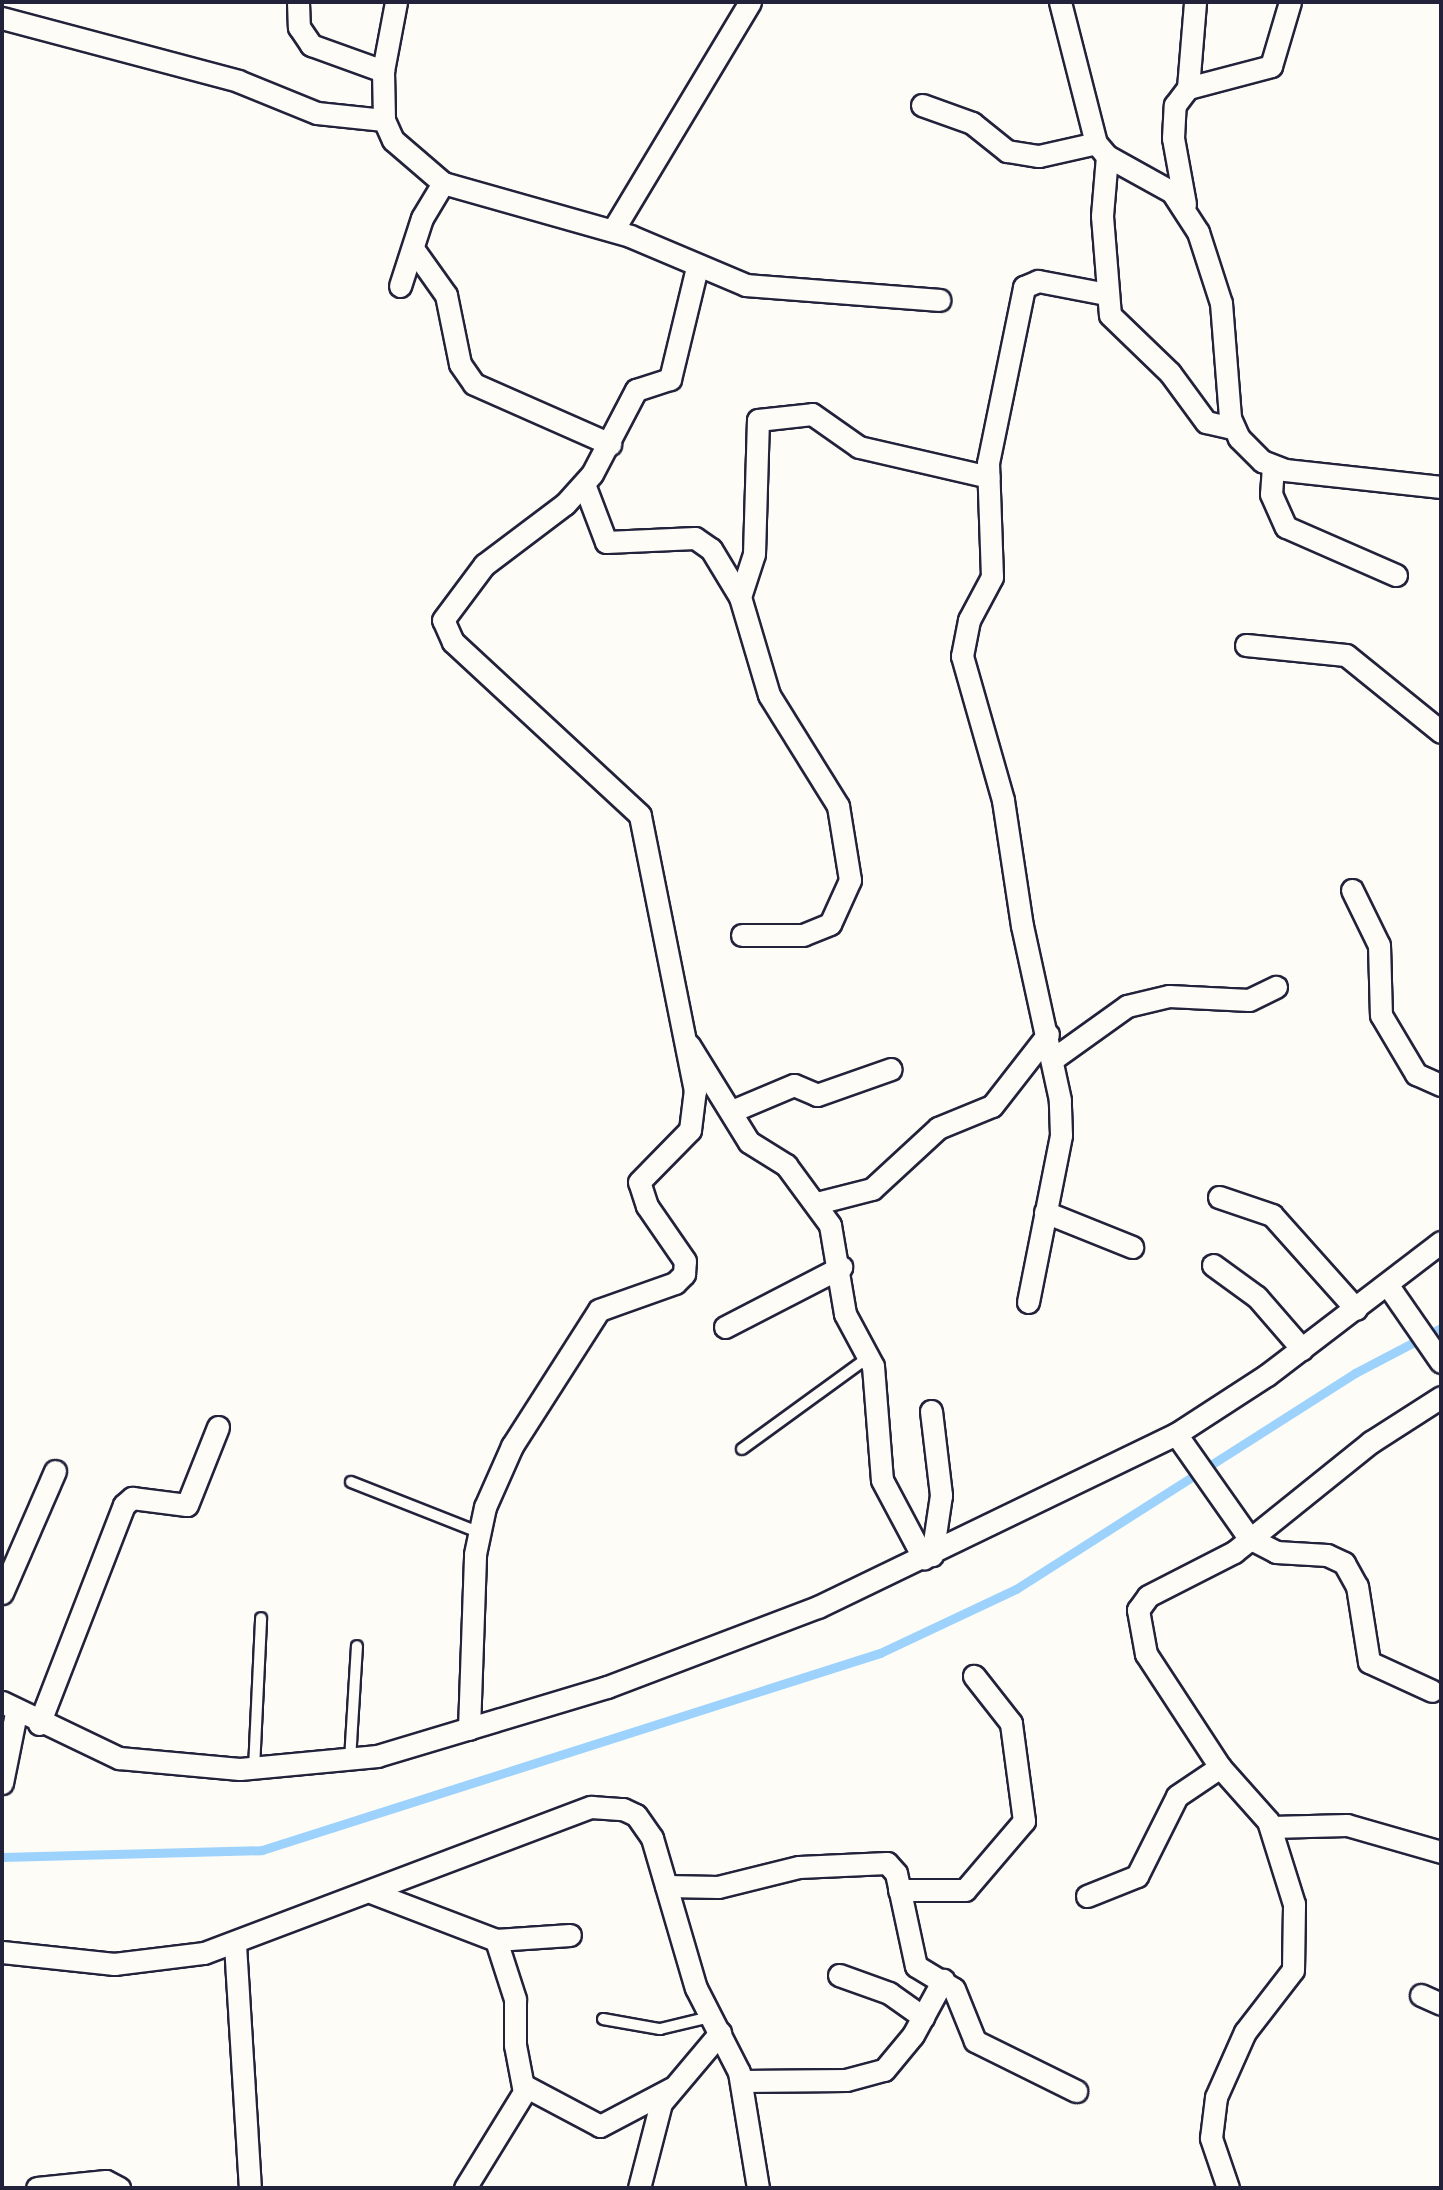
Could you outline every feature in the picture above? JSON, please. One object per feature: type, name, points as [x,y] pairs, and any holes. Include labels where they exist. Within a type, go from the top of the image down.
[{"type":"street","points":[[299,2],[299,27],[311,45],[383,71]]},
{"type":"street","points":[[396,2],[383,71],[384,120],[393,140],[443,183],[613,230],[697,267],[771,291],[939,300]]},
{"type":"street","points":[[613,230],[750,2]]},
{"type":"street","points":[[1060,2],[1101,149],[1106,294],[1116,323],[1170,373],[1203,419],[1233,428]]},
{"type":"street","points":[[1195,2],[1188,88],[1172,117],[1185,204],[1221,303],[1233,428],[1251,453],[1273,466],[1441,487]]},
{"type":"street","points":[[1188,88],[1271,66],[1290,2]]},
{"type":"street","points":[[2,18],[238,81],[317,113],[384,120]]},
{"type":"street","points":[[922,105],[972,123],[1007,151],[1039,156],[1101,149],[1185,204]]},
{"type":"street","points":[[400,286],[414,250],[422,218],[443,183]]},
{"type":"street","points":[[414,250],[446,295],[460,364],[474,384],[610,444]]},
{"type":"street","points":[[469,1729],[478,1532],[500,1469],[599,1310],[675,1283],[684,1274],[685,1261],[647,1206],[639,1182],[690,1130],[695,1091],[689,1045],[640,815],[443,627],[447,610],[484,565],[583,484],[610,444],[636,390],[664,383],[674,372],[697,267]]},
{"type":"street","points":[[1028,1302],[1061,1135],[1053,1059],[1022,926],[1003,800],[962,656],[969,620],[992,577],[989,477],[992,428],[1024,288],[1038,281],[1106,294]]},
{"type":"street","points":[[740,597],[754,554],[758,420],[812,414],[859,447],[989,477]]},
{"type":"street","points":[[1273,466],[1271,495],[1286,527],[1396,575]]},
{"type":"street","points":[[583,484],[606,542],[695,538],[711,549],[740,597],[769,695],[838,806],[850,856],[850,880],[830,923],[803,935],[742,934]]},
{"type":"street","points":[[1246,645],[1346,655],[1441,732]]},
{"type":"street","points":[[1352,890],[1379,945],[1381,1015],[1416,1074],[1441,1085]]},
{"type":"street","points":[[1053,1059],[1127,1006],[1169,996],[1249,1000],[1276,987]]},
{"type":"street","points":[[817,1203],[872,1189],[938,1128],[992,1105],[1048,1034]]},
{"type":"street","points":[[689,1045],[749,1142],[786,1165],[817,1203],[841,1267],[845,1314],[870,1356],[882,1480],[928,1557]]},
{"type":"street","points":[[732,1111],[794,1085],[817,1095],[891,1069]]},
{"type":"street","points":[[1219,1196],[1272,1216],[1356,1309]]},
{"type":"street","points":[[1045,1212],[1132,1247]]},
{"type":"street","points":[[2,1783],[9,1708],[39,1724],[119,1758],[254,1769],[350,1760],[469,1729],[607,1687],[928,1557],[1177,1434],[1356,1309],[1392,1293],[1441,1242]]},
{"type":"street","points":[[1213,1265],[1257,1297],[1302,1349]]},
{"type":"street","points":[[724,1327],[841,1267]]},
{"type":"street","points":[[1392,1293],[1441,1362]]},
{"type":"street","points":[[1228,2188],[1212,2138],[1216,2097],[1245,2032],[1293,1970],[1296,1954],[1294,1904],[1271,1828],[1220,1767],[1146,1654],[1138,1610],[1148,1596],[1215,1563],[1370,1442],[1441,1397]]},
{"type":"street","points":[[928,1557],[941,1495],[931,1411]]},
{"type":"street","points":[[39,1724],[124,1505],[131,1498],[187,1505],[218,1427]]},
{"type":"street","points":[[1177,1434],[1249,1538],[1276,1552],[1327,1555],[1344,1563],[1357,1586],[1368,1662],[1432,1692]]},
{"type":"street","points":[[2,1593],[55,1471]]},
{"type":"street","points":[[899,1890],[965,1889],[1024,1821],[1011,1723],[974,1676]]},
{"type":"street","points":[[1087,1896],[1137,1876],[1177,1796],[1220,1767]]},
{"type":"street","points":[[2,1952],[131,1964],[235,1944],[606,1805],[646,1826],[715,2025],[741,2081],[758,2188]]},
{"type":"street","points":[[1271,1828],[1347,1825],[1441,1852]]},
{"type":"street","points":[[666,1886],[718,1887],[799,1867],[881,1862],[893,1867],[916,1966],[943,1980],[964,2003],[982,2049],[1076,2091]]},
{"type":"street","points":[[373,1893],[496,1940],[570,1935]]},
{"type":"street","points":[[466,2188],[515,2114],[523,2085],[514,2045],[515,1999],[496,1940]]},
{"type":"street","points":[[235,1944],[250,2188]]},
{"type":"street","points":[[839,1975],[889,1993],[923,2017]]},
{"type":"street","points":[[741,2081],[869,2076],[896,2060],[943,1980]]},
{"type":"street","points":[[1421,1995],[1441,2004]]},
{"type":"street","points":[[639,2188],[654,2117],[715,2025]]},
{"type":"street","points":[[523,2085],[600,2126],[672,2088]]},
{"type":"street","points":[[37,2188],[67,2181],[106,2181],[119,2188]]},
{"type":"lane","points":[[742,1448],[870,1356]]},
{"type":"lane","points":[[351,1482],[478,1532]]},
{"type":"lane","points":[[254,1769],[261,1618]]},
{"type":"lane","points":[[350,1760],[356,1646]]},
{"type":"lane","points":[[603,2019],[660,2029],[715,2025]]},
{"type":"waterway","points":[[2,1857],[262,1850],[880,1653],[1016,1589],[1355,1373],[1441,1328]]}]
